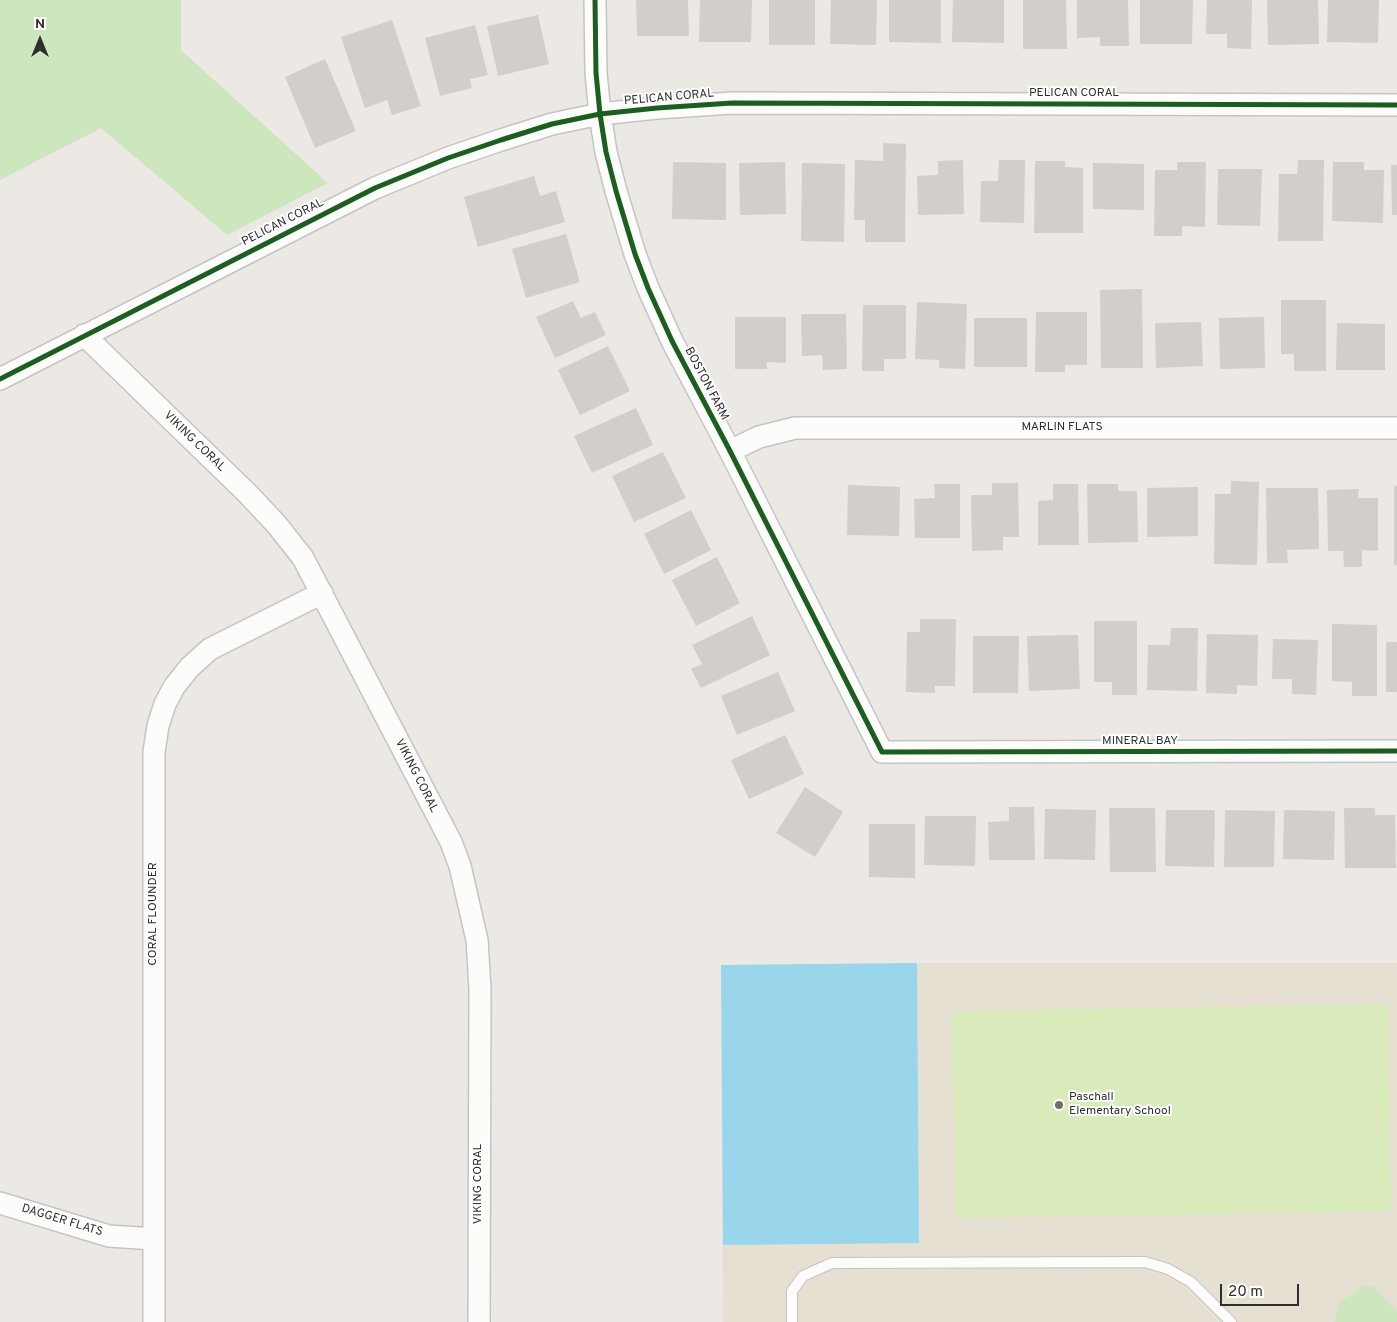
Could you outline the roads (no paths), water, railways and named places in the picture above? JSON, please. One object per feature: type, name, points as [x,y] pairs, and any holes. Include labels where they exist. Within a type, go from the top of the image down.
[{"type":"street","name":"BOSTON FARM","points":[[595,0],[595,40],[600,114],[606,152],[635,254],[672,340],[882,752]]},
{"type":"street","name":"PELICAN CORAL","points":[[0,379],[374,188],[448,158],[501,140],[552,124],[600,114],[732,103],[1397,105]]},
{"type":"street","name":"VIKING CORAL","points":[[84,335],[248,494],[277,525],[302,558],[451,842],[460,866],[477,940],[480,989],[479,1322]]},
{"type":"street","name":"MARLIN FLATS","points":[[730,451],[759,437],[795,428],[1397,428]]},
{"type":"street","name":"CORAL FLOUNDER","points":[[154,1322],[154,752],[158,726],[165,704],[174,687],[190,667],[210,649],[322,593]]},
{"type":"street","name":"MINERAL BAY","points":[[882,752],[1397,751]]},
{"type":"street","name":"DAGGER FLATS","points":[[0,1202],[109,1236],[154,1238]]},
{"type":"lane","points":[[792,1322],[792,1291],[803,1276],[832,1263],[1116,1262],[1145,1262],[1168,1269],[1191,1282],[1230,1322]]},
{"type":"water","points":[[917,963],[919,1243],[723,1245],[721,965]]},
{"type":"place","name":"Paschall Elementary School","points":[[1059,1105]]}]
